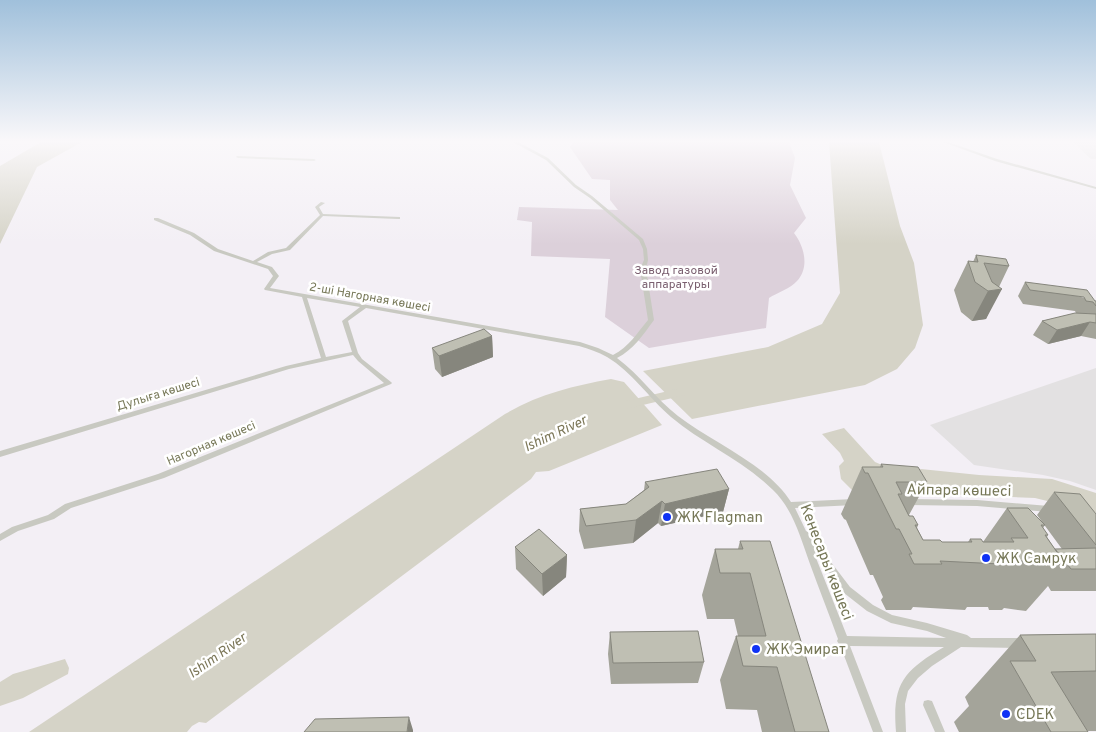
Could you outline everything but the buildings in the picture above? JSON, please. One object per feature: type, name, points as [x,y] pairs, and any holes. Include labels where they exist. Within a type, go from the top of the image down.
[{"type":"street","points":[[565,176],[625,224],[643,244],[646,260],[643,268],[652,320],[637,336],[628,351],[614,357]]},
{"type":"street","points":[[1053,176],[1096,188]]},
{"type":"street","points":[[322,215],[317,207],[323,203]]},
{"type":"street","points":[[254,262],[270,253],[288,249],[322,215],[398,218]]},
{"type":"street","name":"2-ші Нагорная көшесі","points":[[156,219],[192,234],[216,250],[270,268],[276,276],[267,289],[580,344],[600,349],[614,357]]},
{"type":"street","points":[[304,296],[324,360]]},
{"type":"street","points":[[355,353],[344,321],[364,306]]},
{"type":"street","name":"Дулыға көшесі","points":[[0,454],[288,367],[355,353]]},
{"type":"street","name":"Нагорная көшесі","points":[[0,538],[15,529],[51,516],[68,506],[161,476],[389,383],[360,360],[355,353]]},
{"type":"street","name":"Кенесары көшесі","points":[[614,357],[674,416],[759,474],[776,488],[789,505],[801,529],[842,642],[878,732]]},
{"type":"street","points":[[789,505],[862,502]]},
{"type":"street","name":"Айпара көшесі","points":[[900,502],[1040,506],[1059,511]]},
{"type":"street","points":[[801,529],[847,590],[870,608],[891,619],[927,627],[973,642]]},
{"type":"street","points":[[842,642],[1036,643]]},
{"type":"street","points":[[900,732],[900,708],[905,688],[917,673],[960,642]]},
{"type":"street","points":[[928,705],[940,732]]},
{"type":"shaded area","points":[[1096,368],[1096,490],[1070,481],[1043,475],[974,465],[930,425]]},
{"type":"green space","name":"Завод газовой аппаратуры","points":[[590,176],[792,176],[790,185],[806,218],[794,233],[803,250],[804,263],[801,275],[794,284],[769,298],[766,328],[649,348],[605,317],[610,259],[531,256],[532,222],[517,220],[519,207],[618,210],[610,200],[610,180],[592,179]]},
{"type":"water","points":[[0,176],[33,176],[0,244]]},
{"type":"water","points":[[831,176],[888,176],[900,226],[914,263],[923,325],[915,348],[897,369],[865,385],[692,419],[643,371],[768,347],[822,324],[840,293]]},
{"type":"water","points":[[611,379],[624,382],[662,425],[549,471],[536,472],[531,479],[206,723],[199,722],[187,732],[29,732],[505,414],[531,401],[556,392]]},
{"type":"water","points":[[844,428],[875,462],[882,465],[979,475],[1052,479],[1096,493],[1096,513],[1035,498],[852,490],[841,479],[839,466],[844,461],[840,453],[822,434]]},
{"type":"water","points":[[65,659],[69,668],[68,674],[23,698],[0,706],[0,682],[13,674]]},
{"type":"waterway","name":"Ishim River","points":[[626,405],[681,392]]},
{"type":"place","name":"ЖК Flagman","points":[[667,517]]},
{"type":"place","name":"ЖК Самрук","points":[[986,558]]},
{"type":"place","name":"ЖК Эмират","points":[[756,649]]},
{"type":"place","name":"CDEK","points":[[1006,714]]}]
